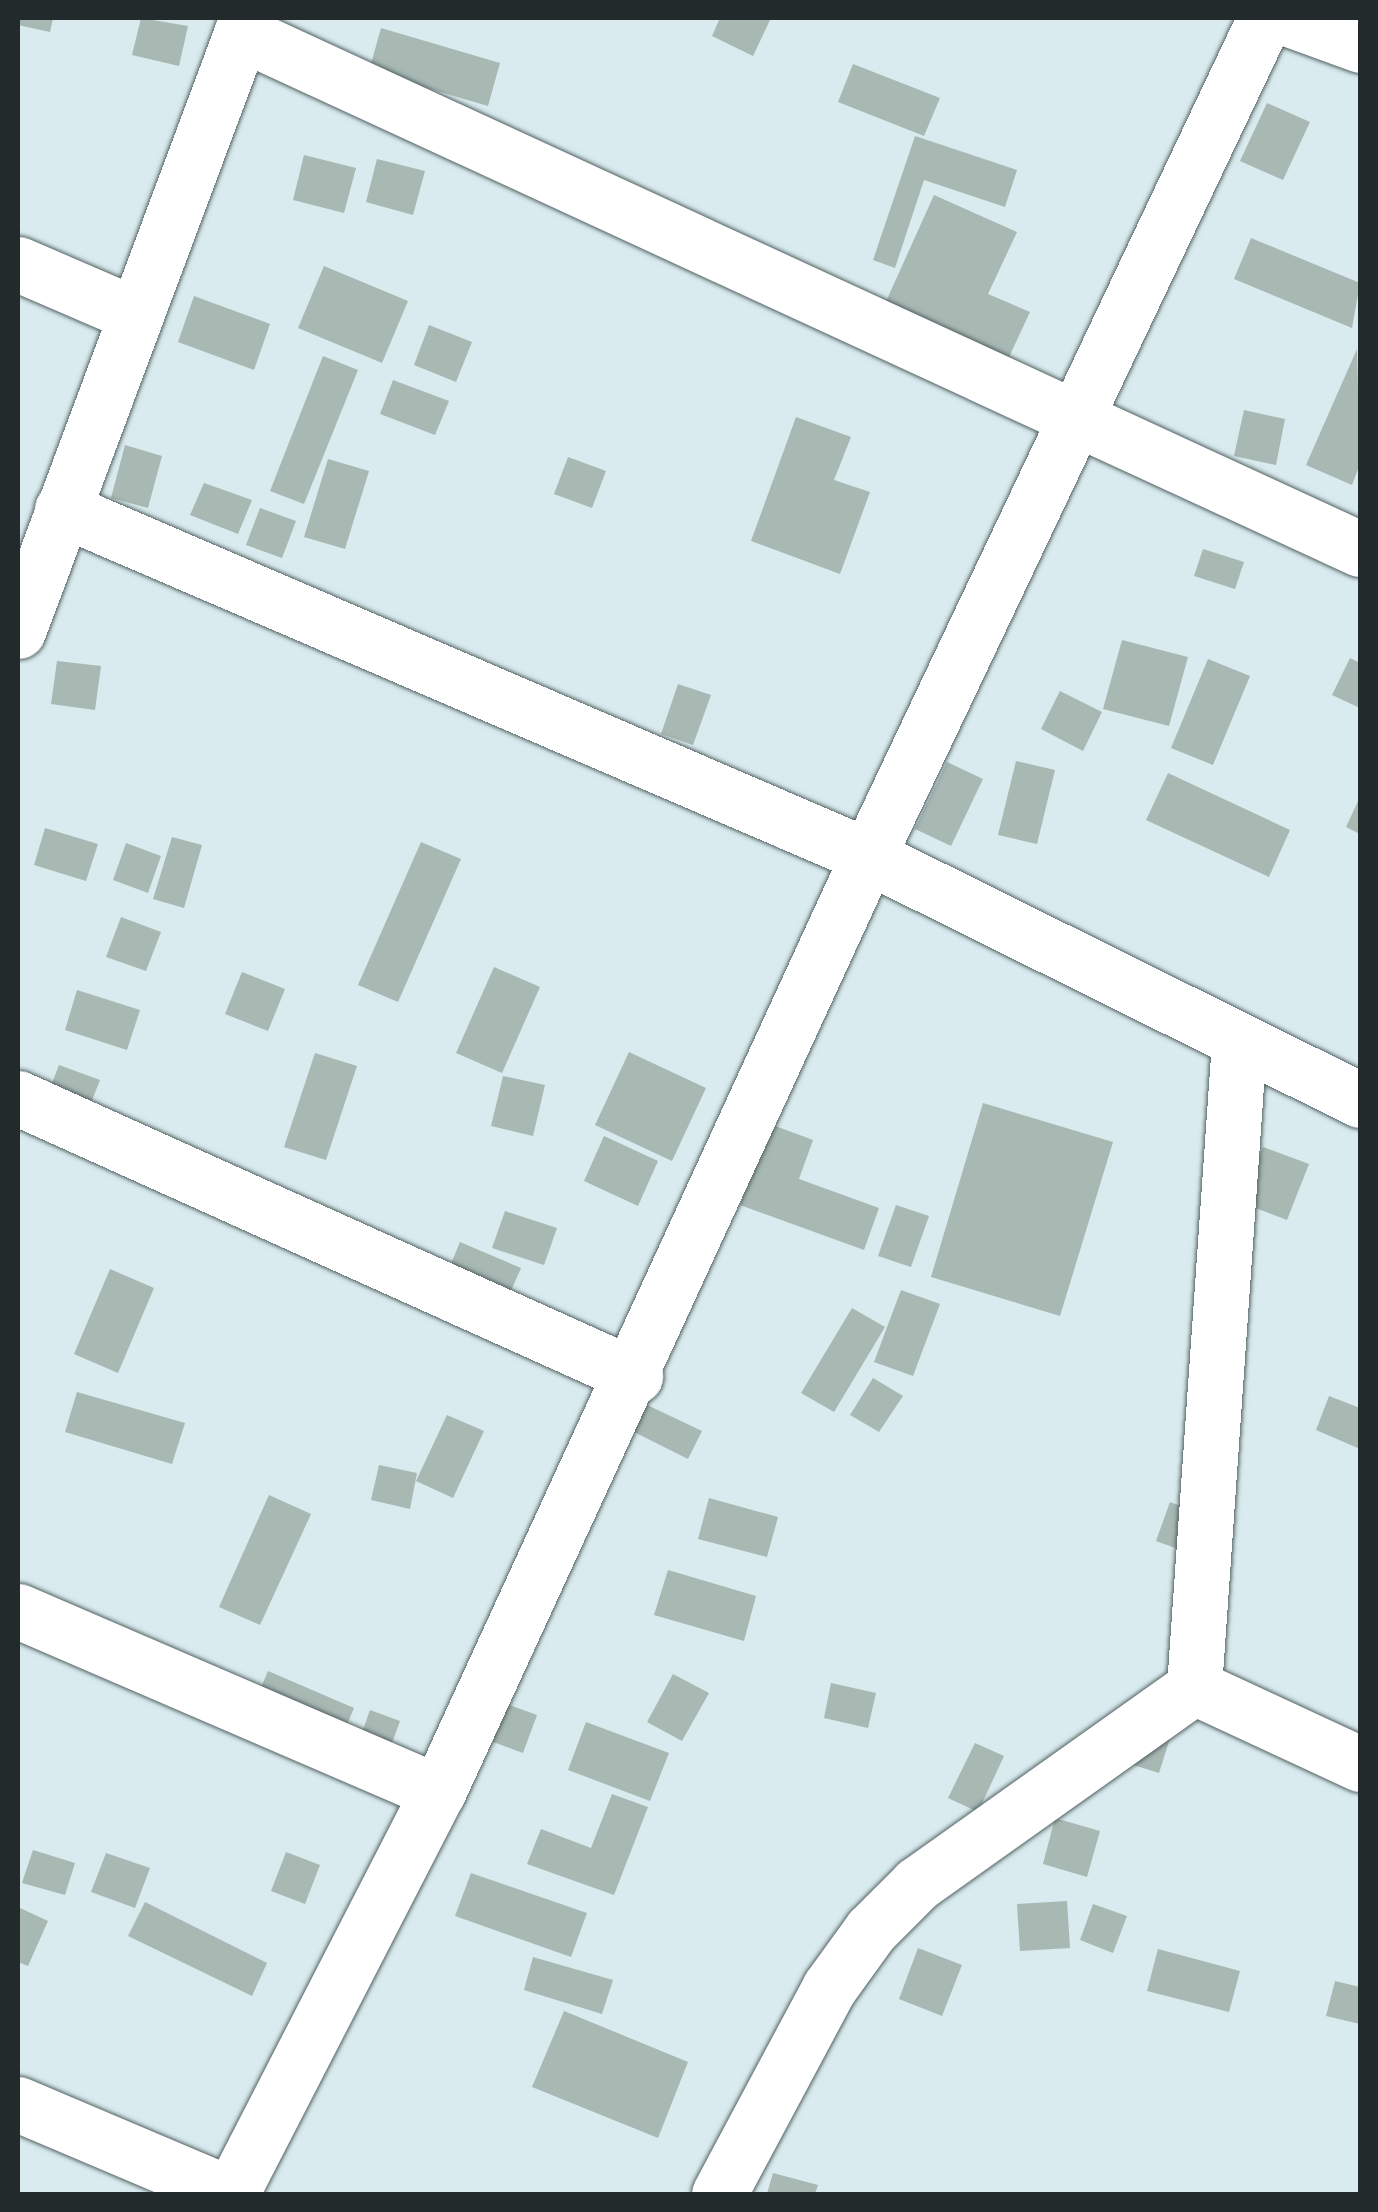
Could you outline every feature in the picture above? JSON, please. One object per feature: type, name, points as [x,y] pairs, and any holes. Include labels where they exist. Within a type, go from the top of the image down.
[{"type":"street","points":[[18,2104],[230,2194],[438,1792],[635,1376],[868,856],[1079,418],[1264,18]]},
{"type":"street","points":[[1286,18],[1360,45]]},
{"type":"street","points":[[18,630],[132,313],[244,26],[1360,549]]},
{"type":"street","points":[[18,264],[132,313]]},
{"type":"street","points":[[62,510],[868,856],[1360,1100]]},
{"type":"street","points":[[1194,1687],[1239,1042]]},
{"type":"street","points":[[18,1098],[635,1376]]},
{"type":"street","points":[[18,1611],[438,1792]]},
{"type":"street","points":[[1194,1687],[1360,1764]]},
{"type":"street","points":[[719,2194],[828,1988],[871,1930],[917,1884],[1194,1687]]},
{"type":"building","points":[[18,18],[53,18],[50,32],[18,25]]},
{"type":"building","points":[[141,18],[188,26],[179,66],[132,55]]},
{"type":"building","points":[[720,18],[771,18],[753,56],[712,36]]},
{"type":"building","points":[[381,28],[500,63],[488,106],[369,71]]},
{"type":"building","points":[[853,64],[940,98],[924,136],[838,102]]},
{"type":"building","points":[[1267,103],[1310,122],[1283,180],[1240,161]]},
{"type":"building","points":[[915,136],[1017,170],[1005,207],[924,180],[895,268],[873,260]]},
{"type":"building","points":[[304,155],[356,168],[344,213],[293,200]]},
{"type":"building","points":[[377,159],[425,171],[413,215],[366,202]]},
{"type":"building","points":[[934,195],[1017,232],[988,294],[1030,312],[1002,372],[879,317]]},
{"type":"building","points":[[1251,238],[1360,283],[1352,328],[1234,279]]},
{"type":"building","points":[[324,266],[408,301],[382,363],[298,328]]},
{"type":"building","points":[[194,296],[270,324],[254,370],[178,342]]},
{"type":"building","points":[[429,325],[472,342],[456,382],[414,365]]},
{"type":"building","points":[[1357,349],[1360,464],[1352,485],[1306,465]]},
{"type":"building","points":[[323,356],[358,370],[304,504],[270,491]]},
{"type":"building","points":[[393,380],[449,401],[435,435],[380,414]]},
{"type":"building","points":[[1244,410],[1285,419],[1276,465],[1234,456]]},
{"type":"building","points":[[796,417],[851,437],[834,480],[870,492],[840,574],[751,541]]},
{"type":"building","points":[[125,445],[162,456],[148,508],[111,498]]},
{"type":"building","points":[[568,457],[606,471],[592,508],[554,494]]},
{"type":"building","points":[[328,459],[369,471],[345,549],[304,537]]},
{"type":"building","points":[[204,483],[252,500],[238,534],[190,515]]},
{"type":"building","points":[[260,508],[296,521],[282,558],[246,545]]},
{"type":"building","points":[[1203,549],[1244,562],[1235,589],[1194,576]]},
{"type":"building","points":[[1122,640],[1188,657],[1169,726],[1103,709]]},
{"type":"building","points":[[1350,658],[1360,663],[1360,708],[1332,695]]},
{"type":"building","points":[[1208,659],[1250,676],[1213,765],[1171,748]]},
{"type":"building","points":[[57,661],[101,666],[95,710],[51,704]]},
{"type":"building","points":[[678,684],[711,695],[693,745],[661,734]]},
{"type":"building","points":[[1060,691],[1102,712],[1083,751],[1041,729]]},
{"type":"building","points":[[1016,761],[1055,770],[1037,844],[998,835]]},
{"type":"building","points":[[947,762],[983,779],[951,846],[915,829]]},
{"type":"building","points":[[1168,773],[1290,830],[1269,877],[1146,820]]},
{"type":"building","points":[[1360,797],[1360,834],[1346,827]]},
{"type":"building","points":[[45,828],[98,844],[86,881],[34,865]]},
{"type":"building","points":[[172,837],[202,845],[184,908],[153,899]]},
{"type":"building","points":[[421,842],[461,859],[398,1002],[358,985]]},
{"type":"building","points":[[126,843],[161,856],[148,893],[113,880]]},
{"type":"building","points":[[121,917],[161,932],[146,971],[106,957]]},
{"type":"building","points":[[494,967],[540,987],[502,1073],[456,1053]]},
{"type":"building","points":[[242,972],[285,989],[268,1031],[225,1014]]},
{"type":"building","points":[[77,990],[140,1010],[127,1050],[65,1030]]},
{"type":"building","points":[[629,1052],[706,1088],[672,1161],[595,1125]]},
{"type":"building","points":[[315,1053],[357,1066],[326,1160],[284,1147]]},
{"type":"building","points":[[59,1065],[100,1080],[84,1121],[43,1106]]},
{"type":"building","points":[[503,1076],[545,1085],[533,1136],[491,1126]]},
{"type":"building","points":[[983,1103],[1113,1142],[1060,1316],[931,1277]]},
{"type":"building","points":[[770,1124],[813,1140],[799,1179],[879,1208],[864,1250],[740,1205]]},
{"type":"building","points":[[604,1136],[658,1161],[638,1206],[584,1181]]},
{"type":"building","points":[[1263,1147],[1309,1164],[1287,1220],[1242,1203]]},
{"type":"building","points":[[896,1205],[929,1216],[911,1267],[878,1256]]},
{"type":"building","points":[[505,1211],[557,1228],[544,1265],[492,1248]]},
{"type":"building","points":[[460,1242],[521,1268],[500,1316],[440,1290]]},
{"type":"building","points":[[110,1269],[154,1288],[118,1373],[74,1354]]},
{"type":"building","points":[[901,1290],[940,1304],[913,1376],[874,1362]]},
{"type":"building","points":[[852,1308],[885,1327],[834,1412],[801,1393]]},
{"type":"building","points":[[873,1378],[903,1396],[879,1432],[850,1415]]},
{"type":"building","points":[[77,1392],[185,1423],[172,1464],[65,1432]]},
{"type":"building","points":[[1329,1396],[1360,1408],[1360,1449],[1316,1430]]},
{"type":"building","points":[[645,1404],[702,1431],[688,1459],[632,1431]]},
{"type":"building","points":[[447,1415],[484,1431],[453,1498],[416,1481]]},
{"type":"building","points":[[379,1465],[417,1473],[410,1509],[371,1500]]},
{"type":"building","points":[[269,1495],[311,1514],[260,1625],[219,1607]]},
{"type":"building","points":[[709,1498],[778,1517],[767,1557],[698,1539]]},
{"type":"building","points":[[1170,1502],[1211,1517],[1197,1556],[1156,1541]]},
{"type":"building","points":[[668,1570],[756,1596],[744,1641],[654,1615]]},
{"type":"building","points":[[268,1671],[354,1708],[334,1755],[248,1718]]},
{"type":"building","points":[[673,1674],[709,1693],[682,1741],[647,1722]]},
{"type":"building","points":[[831,1683],[876,1693],[868,1728],[824,1718]]},
{"type":"building","points":[[493,1699],[537,1715],[523,1753],[480,1737]]},
{"type":"building","points":[[370,1710],[400,1721],[380,1776],[350,1766]]},
{"type":"building","points":[[586,1722],[669,1753],[650,1801],[568,1770]]},
{"type":"building","points":[[1172,1732],[1159,1773],[1127,1763]]},
{"type":"building","points":[[975,1743],[1004,1756],[978,1812],[948,1798]]},
{"type":"building","points":[[612,1794],[648,1807],[614,1895],[527,1864],[541,1829],[591,1848]]},
{"type":"building","points":[[1055,1818],[1100,1831],[1087,1877],[1043,1864]]},
{"type":"building","points":[[33,1850],[75,1863],[65,1895],[22,1883]]},
{"type":"building","points":[[286,1852],[320,1865],[305,1904],[271,1891]]},
{"type":"building","points":[[106,1853],[150,1868],[135,1908],[91,1892]]},
{"type":"building","points":[[471,1873],[587,1913],[571,1957],[455,1916]]},
{"type":"building","points":[[1067,1901],[1070,1948],[1020,1951],[1017,1904]]},
{"type":"building","points":[[145,1902],[267,1963],[252,1996],[128,1936]]},
{"type":"building","points":[[1093,1904],[1127,1916],[1113,1953],[1080,1940]]},
{"type":"building","points":[[18,1907],[48,1921],[28,1966],[18,1962]]},
{"type":"building","points":[[918,1948],[962,1965],[942,2016],[899,1999]]},
{"type":"building","points":[[1158,1949],[1240,1971],[1229,2012],[1147,1991]]},
{"type":"building","points":[[533,1957],[613,1980],[602,2014],[524,1990]]},
{"type":"building","points":[[1335,1981],[1360,1987],[1360,2024],[1326,2016]]},
{"type":"building","points":[[564,2011],[688,2062],[658,2138],[532,2087]]},
{"type":"building","points":[[773,2173],[818,2185],[815,2194],[767,2194]]}]
